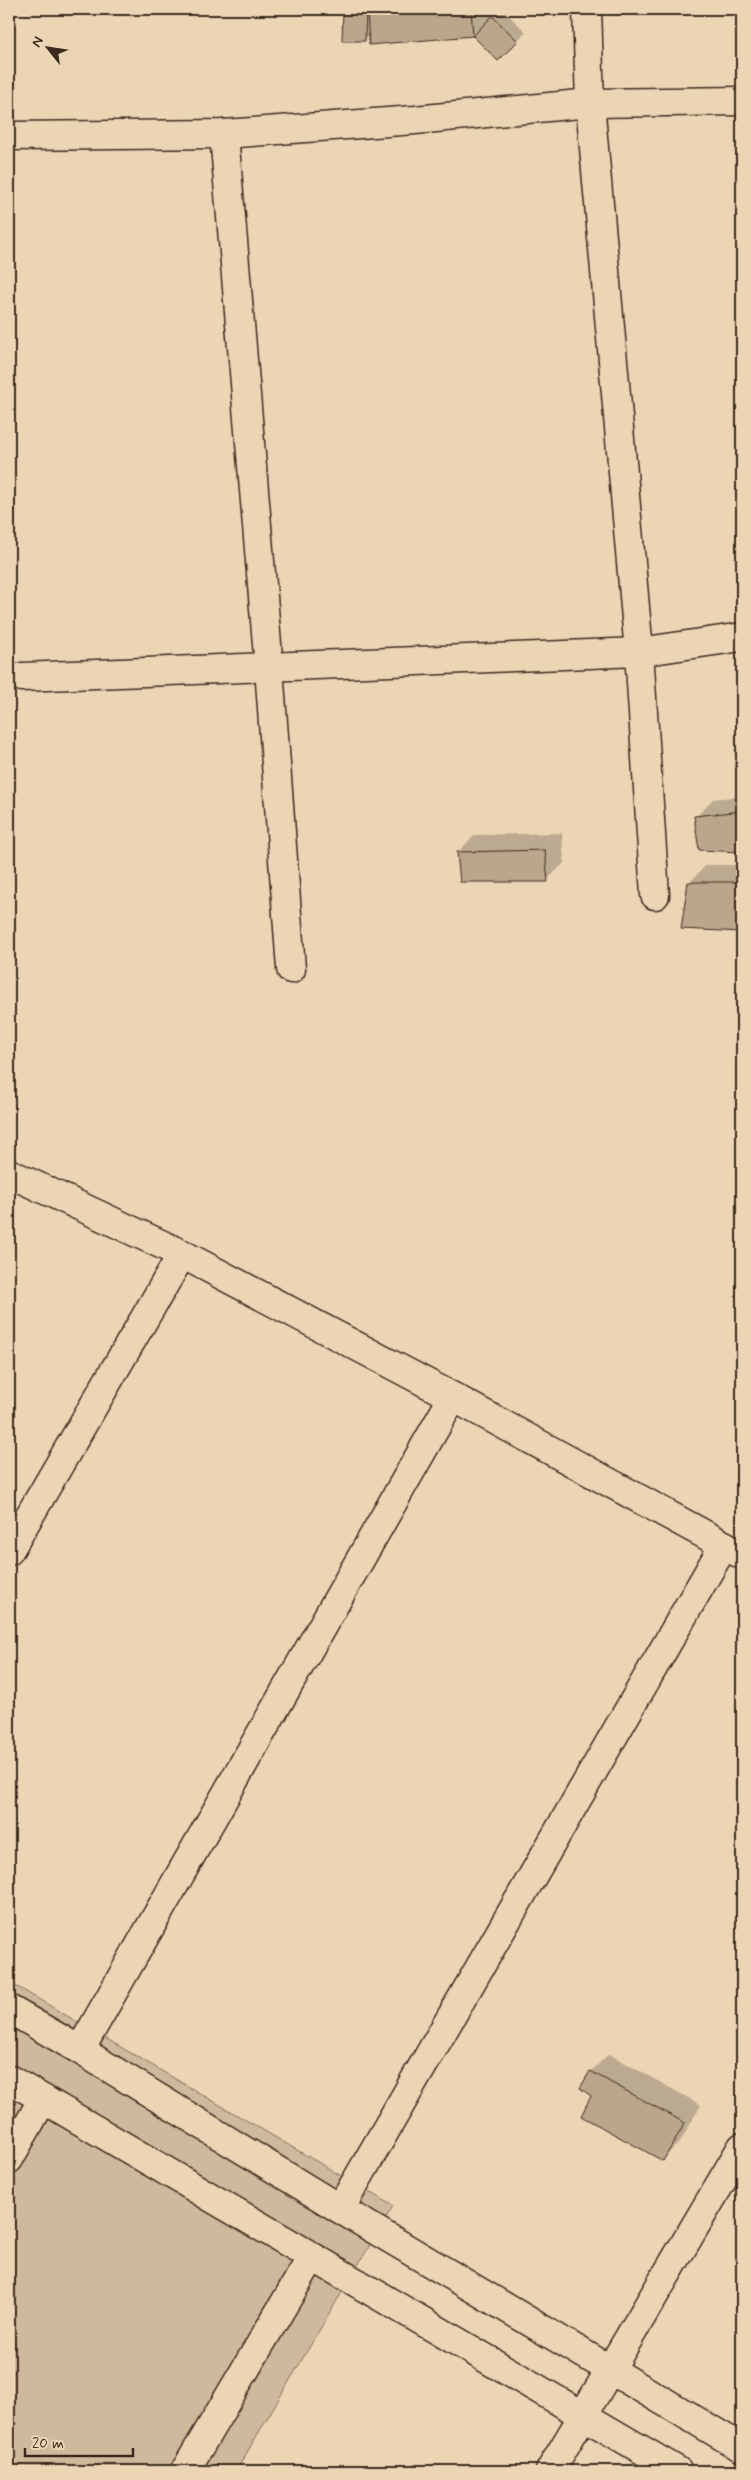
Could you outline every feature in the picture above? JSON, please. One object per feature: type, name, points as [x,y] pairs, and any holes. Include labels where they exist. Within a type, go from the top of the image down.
[{"type":"street","points":[[587,9],[590,103],[639,652],[655,895]]},
{"type":"street","points":[[9,136],[224,134],[415,120],[590,103],[742,101]]},
{"type":"street","points":[[224,134],[269,668],[292,969]]},
{"type":"street","points":[[22,677],[639,652],[742,637]]},
{"type":"street","points":[[9,1173],[182,1254],[453,1397],[733,1550],[340,2209]]},
{"type":"street","points":[[9,1551],[182,1254]]},
{"type":"street","points":[[80,2050],[453,1397]]},
{"type":"street","points":[[9,2009],[80,2050],[340,2209],[742,2448]]},
{"type":"street","points":[[9,2079],[678,2471]]},
{"type":"street","points":[[9,2159],[44,2099]]},
{"type":"street","points":[[550,2471],[742,2147]]},
{"type":"street","points":[[185,2471],[312,2257]]},
{"type":"shaded area","points":[[9,1982],[393,2206],[236,2471],[9,2471]]},
{"type":"building","points":[[343,9],[366,9],[365,41],[342,41]]},
{"type":"building","points":[[367,9],[471,9],[473,36],[369,45]]},
{"type":"building","points":[[492,16],[518,41],[498,61],[473,36]]},
{"type":"building","points":[[742,811],[742,852],[699,850],[694,816]]},
{"type":"building","points":[[545,850],[548,882],[460,882],[457,852]]},
{"type":"building","points":[[688,882],[742,882],[742,932],[681,929]]},
{"type":"building","points":[[590,2071],[685,2123],[663,2161],[581,2116],[591,2096],[580,2088]]}]
